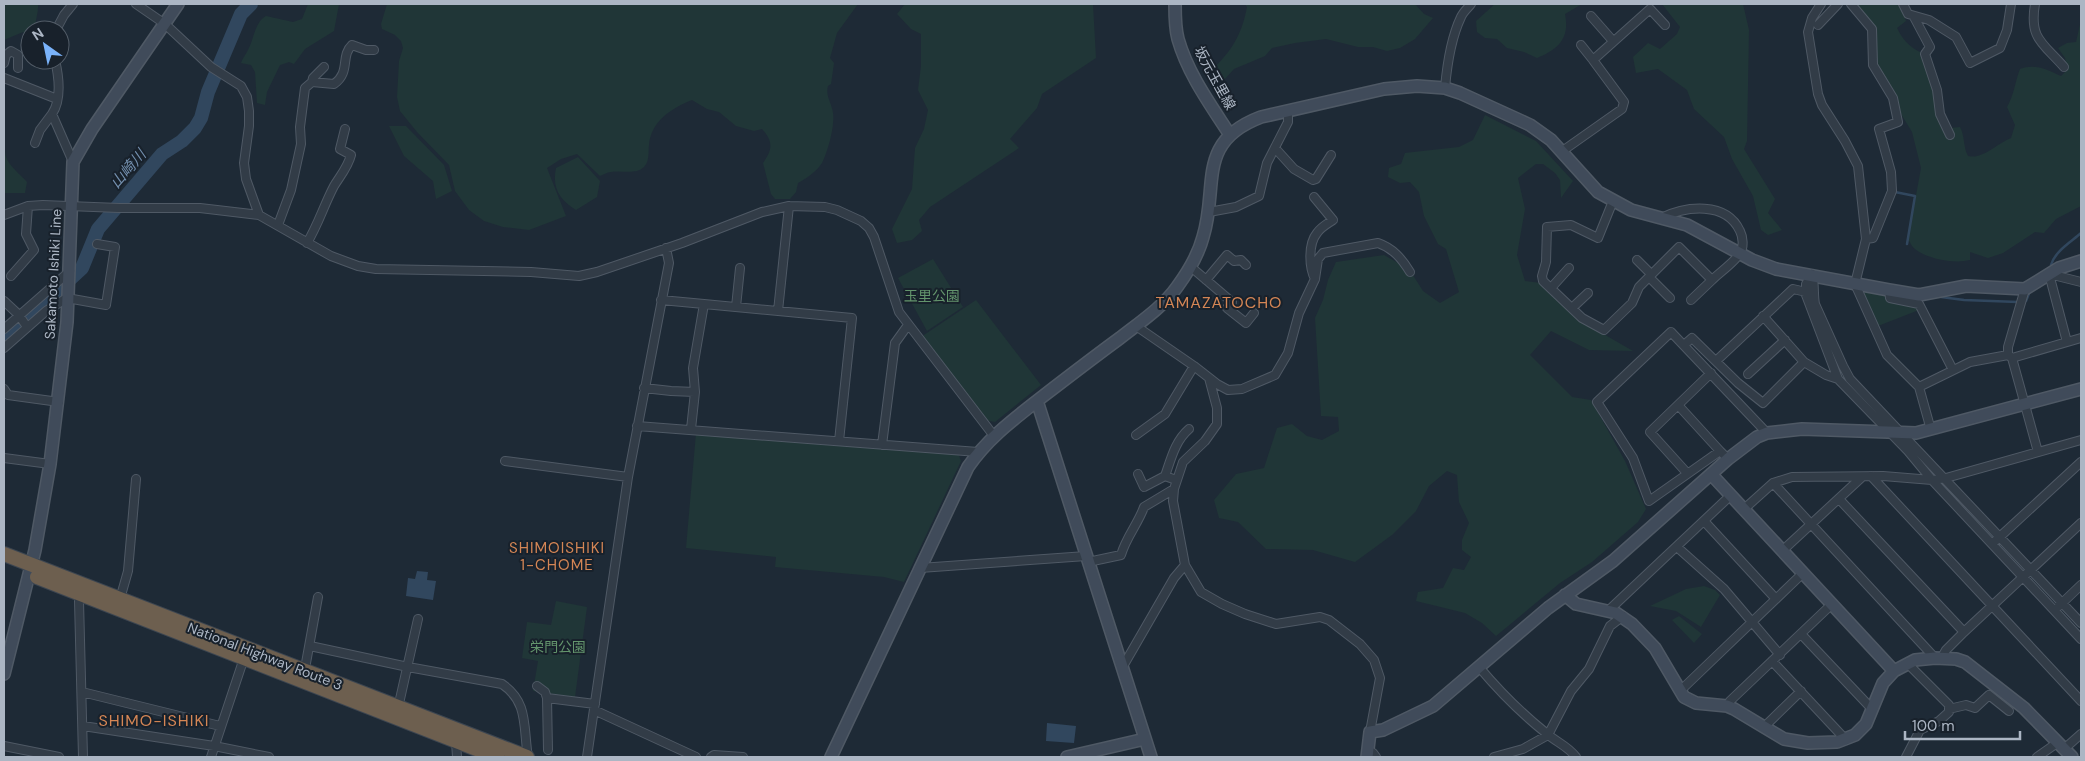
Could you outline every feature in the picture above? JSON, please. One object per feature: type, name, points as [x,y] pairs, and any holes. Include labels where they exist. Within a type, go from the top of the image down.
[{"type":"highway","name":"National Highway Route 3","points":[[4,554],[81,594],[244,658],[398,708],[527,757]]},
{"type":"highway","name":"National Highway Route 3","points":[[4,564],[30,569],[120,599],[456,742],[497,757]]},
{"type":"street","points":[[61,20],[73,4]]},
{"type":"street","points":[[136,4],[165,24],[211,67],[241,86],[247,97],[250,126],[244,163],[246,179],[259,215]]},
{"type":"street","name":"Sakamoto Ishiki Line","points":[[4,674],[30,569],[50,464],[59,402],[67,322],[74,162],[92,129],[178,4]]},
{"type":"street","name":"坂元玉里線","points":[[1175,4],[1178,37],[1188,65],[1230,135]]},
{"type":"street","points":[[1444,88],[1449,58],[1459,22],[1462,14],[1471,4]]},
{"type":"street","points":[[1821,4],[1812,18],[1808,32],[1818,94],[1822,105],[1845,141],[1858,166],[1866,239],[1855,284],[1887,355],[1919,387],[1931,430]]},
{"type":"street","points":[[1818,24],[1838,4]]},
{"type":"street","points":[[1851,4],[1872,29],[1873,65],[1893,98],[1898,122],[1878,129],[1891,172],[1892,191],[1873,238],[1866,239]]},
{"type":"street","points":[[1902,4],[1908,14],[1929,20],[1956,37],[1970,63],[2000,48],[2007,30],[2011,4]]},
{"type":"street","points":[[2035,4],[2034,31],[2037,38],[2064,67]]},
{"type":"street","points":[[1593,60],[1650,9],[1665,25]]},
{"type":"street","points":[[1591,16],[1613,41]]},
{"type":"street","points":[[1914,17],[1930,47],[1925,54],[1937,90],[1940,114],[1950,135]]},
{"type":"street","points":[[312,82],[334,84],[340,80],[344,72],[347,49],[352,45],[366,50],[374,50]]},
{"type":"street","points":[[1561,152],[1622,109],[1624,102],[1581,45]]},
{"type":"street","points":[[4,63],[6,55],[11,51],[15,52],[18,56],[18,68]]},
{"type":"street","points":[[278,225],[291,190],[301,144],[300,128],[305,88],[324,67]]},
{"type":"street","points":[[35,143],[40,130],[56,108],[57,70]]},
{"type":"street","points":[[4,78],[57,99]]},
{"type":"street","points":[[831,757],[968,467],[978,452],[994,436],[1136,326],[1175,290],[1191,267],[1204,238],[1209,212],[1211,170],[1218,152],[1230,135],[1249,122],[1288,110],[1403,86],[1444,88],[1460,93],[1530,125],[1543,133],[1589,184],[1613,201],[1631,210],[1695,229],[1740,253],[1776,269],[1812,274],[1855,284],[1919,295],[1966,286],[2025,289],[2066,264],[2081,261]]},
{"type":"street","points":[[1209,212],[1236,207],[1259,196],[1271,152],[1275,148],[1288,122],[1288,110]]},
{"type":"street","points":[[52,114],[74,162]]},
{"type":"street","points":[[307,243],[318,226],[334,186],[350,161],[351,156],[340,150],[345,129]]},
{"type":"street","points":[[1275,148],[1294,169],[1313,180],[1316,179],[1331,156]]},
{"type":"street","points":[[1314,197],[1333,220],[1316,234],[1312,246],[1312,272],[1315,279]]},
{"type":"street","points":[[1613,201],[1598,238],[1571,225],[1547,227],[1546,262],[1542,276],[1543,281],[1582,318],[1604,330],[1632,303],[1639,287],[1679,247],[1712,280]]},
{"type":"street","points":[[10,276],[34,250],[26,234],[28,206]]},
{"type":"street","points":[[4,215],[28,206],[200,208],[259,215],[337,258],[376,269],[531,272],[579,276],[597,272],[666,248],[762,212],[788,206],[825,206],[851,215],[869,228],[874,237],[899,312],[994,436]]},
{"type":"street","points":[[778,311],[788,206]]},
{"type":"street","points":[[1661,218],[1674,212],[1710,209],[1722,211],[1735,221],[1742,234],[1743,242],[1740,253],[1691,300]]},
{"type":"street","points":[[1136,326],[1228,390],[1242,389],[1276,375],[1288,353],[1300,313],[1315,279],[1318,259],[1323,254],[1378,243],[1386,246],[1401,258],[1410,272]]},
{"type":"street","points":[[4,348],[67,295],[106,305],[115,247],[97,244]]},
{"type":"street","points":[[587,757],[628,477],[669,263],[666,248]]},
{"type":"street","points":[[1206,280],[1227,255],[1234,261],[1241,260],[1246,265]]},
{"type":"street","points":[[1637,260],[1670,298]]},
{"type":"street","points":[[1191,267],[1232,302],[1227,308],[1246,323],[1254,313]]},
{"type":"street","points":[[736,307],[740,268]]},
{"type":"street","points":[[1551,288],[1569,268]]},
{"type":"street","points":[[4,329],[69,272]]},
{"type":"street","points":[[1812,274],[1806,284],[1809,305],[1838,379],[1908,451],[1932,480],[2081,638]]},
{"type":"street","points":[[1812,274],[1815,286],[1813,294],[1815,304],[1843,366],[1855,384],[1946,478],[2081,623]]},
{"type":"street","points":[[2049,274],[2081,282]]},
{"type":"street","points":[[2049,274],[2067,342]]},
{"type":"street","points":[[1716,361],[1793,289],[1806,292]]},
{"type":"street","points":[[2025,289],[2008,347],[2038,452]]},
{"type":"street","points":[[1889,290],[1890,298],[1919,304],[1952,370]]},
{"type":"street","points":[[1572,308],[1588,293]]},
{"type":"street","points":[[4,300],[19,315],[27,327]]},
{"type":"street","points":[[661,300],[852,318],[839,441]]},
{"type":"street","points":[[691,429],[695,392],[692,368],[704,304]]},
{"type":"street","points":[[1763,316],[1804,362],[1826,375],[1838,379]]},
{"type":"street","points":[[882,445],[895,344],[908,325]]},
{"type":"street","points":[[1768,433],[1671,332],[1597,402],[1633,458],[1649,500],[1688,473],[1768,433],[1802,429],[1902,434],[1931,430],[2081,389]]},
{"type":"street","points":[[1684,345],[1692,338],[1738,383],[1763,403],[1804,362]]},
{"type":"street","points":[[1919,387],[1970,362],[2010,356],[2081,338]]},
{"type":"street","points":[[1748,374],[1785,340]]},
{"type":"street","points":[[1136,435],[1164,414],[1194,366]]},
{"type":"street","points":[[1688,473],[1650,432],[1711,373]]},
{"type":"street","points":[[1209,378],[1218,408],[1217,424],[1205,441],[1183,462],[1174,489],[1173,501],[1185,565],[1201,592],[1222,604],[1276,624],[1320,617],[1329,620],[1360,644],[1377,665],[1380,678],[1370,732],[1370,755]]},
{"type":"street","points":[[644,388],[695,392]]},
{"type":"street","points":[[4,390],[8,395],[59,402]]},
{"type":"street","points":[[1037,401],[1151,757]]},
{"type":"street","points":[[1678,405],[1724,455]]},
{"type":"street","points":[[637,426],[978,452]]},
{"type":"street","points":[[1138,474],[1144,487],[1165,476],[1174,448],[1189,429]]},
{"type":"street","points":[[1743,510],[1773,483],[1792,477],[1871,476],[1932,480],[1946,478],[2081,440]]},
{"type":"street","points":[[1370,732],[1383,730],[1433,706],[1565,594],[1613,561],[1711,474],[1724,455]]},
{"type":"street","points":[[4,458],[50,464]]},
{"type":"street","points":[[506,461],[628,477]]},
{"type":"street","points":[[1992,544],[2081,462]]},
{"type":"street","points":[[1711,474],[1894,671]]},
{"type":"street","points":[[1165,476],[1176,480]]},
{"type":"street","points":[[1871,476],[2081,701]]},
{"type":"street","points":[[1782,552],[1862,477]]},
{"type":"street","points":[[120,599],[128,571],[136,479]]},
{"type":"street","points":[[1773,483],[1938,658]]},
{"type":"street","points":[[920,568],[1087,559],[1121,555],[1129,535],[1139,521],[1144,506],[1174,489]]},
{"type":"street","points":[[1608,610],[1730,496]]},
{"type":"street","points":[[1839,499],[1964,632]]},
{"type":"street","points":[[1704,521],[1776,599]]},
{"type":"street","points":[[1938,658],[2081,523]]},
{"type":"street","points":[[1677,547],[1724,589],[1780,655]]},
{"type":"street","points":[[1122,668],[1174,578],[1185,565]]},
{"type":"street","points":[[1680,691],[1803,573]]},
{"type":"street","points":[[2055,610],[2081,585]]},
{"type":"street","points":[[81,594],[79,601],[84,757]]},
{"type":"street","points":[[1565,594],[1576,604],[1608,610],[1623,616],[1655,648],[1684,697],[1696,703],[1727,706],[1784,739],[1825,743],[1846,740],[1855,735],[1866,724],[1883,683],[1894,671],[1922,659],[1938,658],[1956,659],[1965,662],[2024,708],[2064,750]]},
{"type":"street","points":[[304,676],[318,597]]},
{"type":"street","points":[[1727,706],[1730,700],[1832,604]]},
{"type":"street","points":[[1494,757],[1523,749],[1548,735],[1571,691],[1589,669],[1610,626],[1623,616]]},
{"type":"street","points":[[398,708],[418,619]]},
{"type":"street","points":[[1801,634],[1872,708]]},
{"type":"street","points":[[310,646],[408,667],[502,684],[514,692],[521,703],[527,757]]},
{"type":"street","points":[[211,757],[244,658]]},
{"type":"street","points":[[1772,661],[1846,740]]},
{"type":"street","points":[[1906,757],[1920,730],[1939,721],[1949,712],[1949,705],[1907,664]]},
{"type":"street","points":[[1479,667],[1506,699],[1548,735],[1571,750],[1576,757]]},
{"type":"street","points":[[537,686],[546,692],[548,750]]},
{"type":"street","points":[[1764,728],[1801,691]]},
{"type":"street","points":[[82,692],[220,726]]},
{"type":"street","points":[[1949,709],[1966,705],[1975,708],[1989,695],[2009,711]]},
{"type":"street","points":[[547,698],[594,707],[696,757]]},
{"type":"street","points":[[83,726],[214,746],[269,757]]},
{"type":"street","points":[[2037,757],[2064,750],[2081,734]]},
{"type":"street","points":[[1068,757],[1088,755],[1145,739]]},
{"type":"street","points":[[456,742],[457,757]]},
{"type":"street","points":[[4,746],[59,757]]},
{"type":"street","points":[[711,757],[714,755],[743,757]]},
{"type":"green space","points":[[4,4],[38,4],[36,20],[20,20],[20,33],[4,40]]},
{"type":"green space","points":[[308,4],[339,4],[334,31],[305,49],[294,64],[289,62],[280,65],[267,92],[265,105],[257,103],[255,72],[251,65],[241,63],[259,22],[266,16],[293,22],[302,19]]},
{"type":"green space","points":[[387,4],[858,4],[837,33],[830,58],[834,63],[831,84],[828,86],[827,93],[833,118],[827,152],[817,169],[798,183],[796,192],[790,199],[775,199],[771,194],[763,163],[770,150],[770,142],[762,129],[754,131],[736,126],[719,112],[707,109],[692,100],[670,111],[658,122],[651,137],[647,162],[644,167],[637,171],[610,172],[600,176],[577,154],[561,159],[547,168],[566,216],[529,230],[503,227],[484,221],[469,210],[455,191],[449,165],[417,132],[400,111],[397,97],[399,61],[403,48],[401,41],[395,35],[382,29],[381,24]]},
{"type":"green space","points":[[905,4],[1093,4],[1096,58],[1042,94],[1037,108],[1010,139],[1019,148],[930,207],[919,220],[922,231],[912,240],[897,243],[892,229],[912,189],[915,148],[924,129],[928,110],[918,90],[921,66],[921,34],[911,29],[897,14]]},
{"type":"green space","points":[[1245,4],[1415,4],[1424,14],[1433,18],[1415,39],[1400,48],[1387,51],[1373,47],[1358,47],[1326,39],[1295,43],[1272,48],[1265,56],[1234,69],[1224,80],[1218,77],[1217,65],[1229,51],[1240,31],[1247,7]]},
{"type":"green space","points":[[1495,4],[1582,4],[1565,14],[1566,30],[1561,42],[1551,51],[1537,58],[1524,52],[1507,48],[1497,39],[1485,38],[1477,32],[1476,21]]},
{"type":"green space","points":[[1662,4],[1743,4],[1749,30],[1747,141],[1744,149],[1775,199],[1768,213],[1782,230],[1768,235],[1761,230],[1753,196],[1732,159],[1724,137],[1694,109],[1687,90],[1658,69],[1636,73],[1633,57],[1648,43],[1660,49],[1677,34],[1680,27]]},
{"type":"green space","points":[[1855,4],[1899,4],[1906,21],[1897,28],[1907,43],[1922,53],[1933,82],[1938,114],[1950,128],[1960,127],[1966,153],[1968,156],[1973,157],[1979,156],[2011,138],[2015,125],[2007,107],[2020,69],[2036,67],[2061,76],[2068,69],[2065,58],[2058,48],[2067,43],[2076,42],[2081,20],[2081,206],[2056,219],[2044,233],[2035,232],[2003,253],[1988,258],[1970,252],[1970,260],[1949,261],[1920,253],[1914,248],[1908,239],[1921,168],[1912,132],[1901,114],[1897,98],[1876,65],[1875,28]]},
{"type":"green space","points":[[1485,115],[1536,141],[1573,181],[1561,198],[1560,180],[1555,173],[1543,164],[1536,164],[1518,178],[1525,209],[1517,255],[1525,281],[1541,283],[1581,321],[1633,351],[1589,350],[1551,331],[1530,355],[1572,397],[1591,400],[1625,461],[1646,509],[1638,522],[1592,562],[1560,583],[1496,636],[1482,623],[1465,613],[1416,601],[1418,592],[1443,588],[1453,568],[1464,570],[1471,557],[1462,550],[1462,540],[1469,523],[1459,502],[1457,475],[1447,471],[1429,486],[1416,511],[1392,535],[1355,562],[1313,550],[1266,549],[1238,522],[1219,518],[1214,500],[1236,474],[1264,468],[1277,428],[1292,424],[1307,436],[1322,440],[1339,431],[1338,417],[1321,416],[1315,318],[1336,262],[1384,255],[1409,269],[1423,291],[1440,303],[1459,292],[1446,249],[1438,244],[1424,216],[1419,192],[1410,182],[1400,183],[1388,177],[1389,168],[1401,164],[1405,153],[1459,147],[1473,140]]},
{"type":"green space","points":[[389,126],[406,126],[444,165],[452,191],[436,199],[433,181],[404,156]]},
{"type":"green space","points":[[4,138],[5,155],[12,167],[27,182],[25,193],[4,193]]},
{"type":"green space","points":[[578,157],[600,181],[597,197],[576,210],[565,202],[558,192],[555,175],[556,168]]},
{"type":"green space","name":"玉里公園","points":[[933,259],[963,307],[927,331],[898,278]]},
{"type":"green space","points":[[1864,289],[1886,294],[1917,307],[1919,310],[1878,326],[1862,292]]},
{"type":"green space","points":[[976,300],[1041,385],[995,422],[985,420],[921,337]]},
{"type":"green space","points":[[696,433],[958,453],[961,461],[904,582],[884,577],[775,567],[776,557],[686,548]]},
{"type":"green space","points":[[1704,586],[1715,590],[1720,595],[1701,627],[1676,611],[1650,606],[1686,589]]},
{"type":"green space","name":"栄門公園","points":[[556,601],[587,607],[575,697],[533,691],[538,661],[522,658],[527,622],[551,625]]},
{"type":"green space","points":[[1679,616],[1702,634],[1694,643],[1672,620]]},
{"type":"water","points":[[417,571],[428,572],[427,580],[436,581],[433,600],[406,596],[408,578],[415,579]]},
{"type":"water","points":[[1047,723],[1076,726],[1074,743],[1046,741]]},
{"type":"waterway","name":"山崎川","points":[[4,340],[82,268],[98,229],[162,154],[182,141],[195,128],[201,118],[208,92],[241,14],[251,4]]},
{"type":"waterway","points":[[1895,192],[1915,196],[1907,244]]},
{"type":"waterway","points":[[2051,265],[2056,255],[2081,233]]},
{"type":"waterway","points":[[2026,301],[2030,291]]},
{"type":"waterway","points":[[1941,297],[1964,300],[2018,302]]},
{"type":"district","name":"TAMAZATOCHO","points":[[1219,302]]},
{"type":"district","name":"SHIMOISHIKI 1-CHOME","points":[[557,556]]},
{"type":"district","name":"SHIMO-ISHIKI","points":[[154,720]]}]
